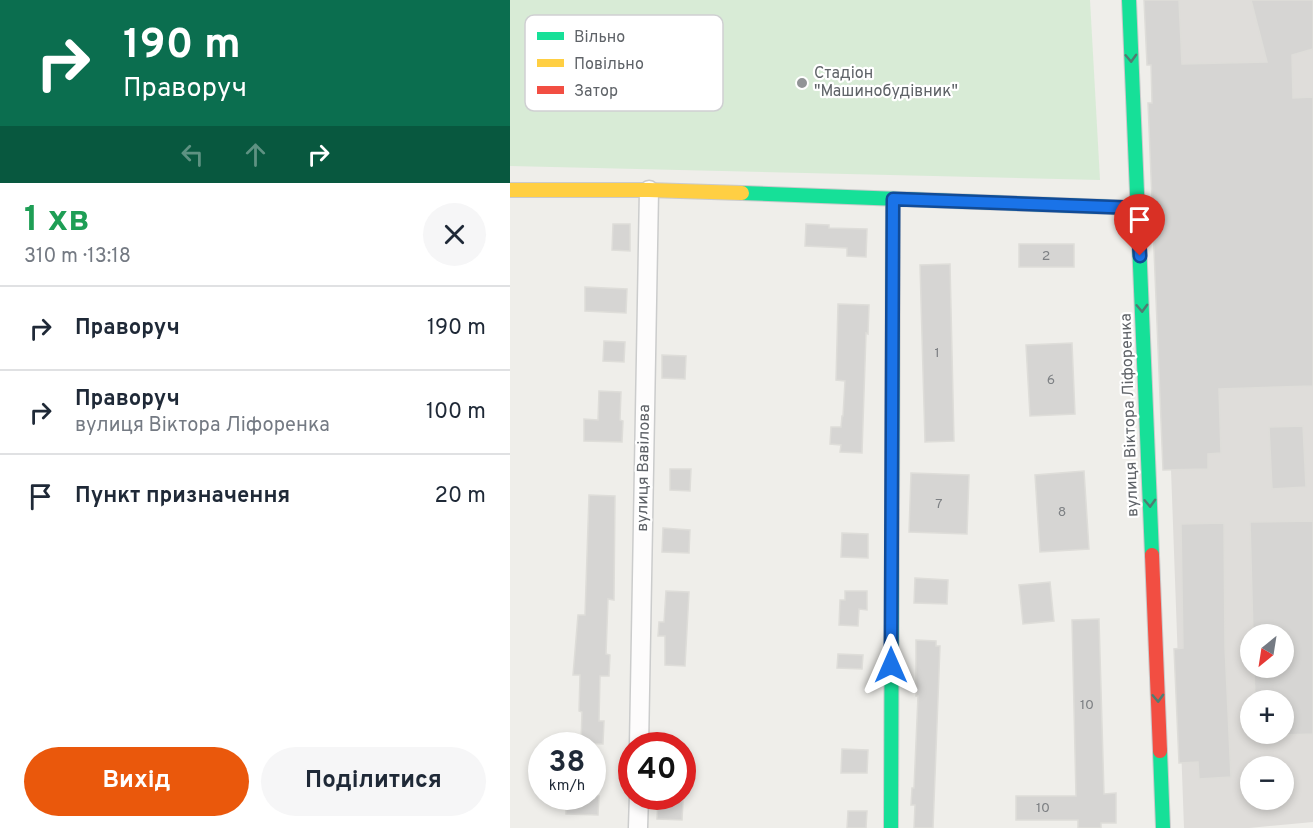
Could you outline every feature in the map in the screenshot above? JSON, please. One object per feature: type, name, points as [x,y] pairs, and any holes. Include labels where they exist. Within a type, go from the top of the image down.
[{"type":"street","name":"вулиця Віктора Ліфоренка","points":[[1129,0],[1163,828]]},
{"type":"street","points":[[510,190],[649,190],[1137,208]]},
{"type":"street","name":"вулиця Вавілова","points":[[639,732],[649,190]]},
{"type":"street","points":[[891,828],[893,199]]},
{"type":"street","points":[[638,828],[639,810]]},
{"type":"shaded area","points":[[1154,0],[1313,0],[1313,822],[1249,828],[1184,828]]},
{"type":"green space","name":"Стадіон \"Машинобудівник\"","points":[[510,0],[1090,0],[1100,180],[510,166]]},
{"type":"building","points":[[1144,0],[1179,0],[1182,64],[1267,62],[1251,0],[1313,0],[1313,49],[1292,55],[1293,98],[1313,97],[1313,386],[1219,389],[1221,453],[1208,454],[1208,469],[1163,470],[1148,103],[1152,103],[1151,65],[1147,65]]},
{"type":"building","points":[[613,224],[630,224],[630,251],[612,250]]},
{"type":"building","points":[[806,224],[829,225],[829,228],[867,229],[866,257],[847,256],[847,248],[805,246]]},
{"type":"building","points":[[1019,244],[1074,244],[1074,267],[1019,267]]},
{"type":"building","points":[[950,264],[954,441],[925,442],[920,265]]},
{"type":"building","points":[[585,287],[627,289],[626,313],[585,311]]},
{"type":"building","points":[[838,304],[869,305],[862,453],[840,452],[841,445],[830,444],[831,427],[841,427],[845,381],[836,380]]},
{"type":"building","points":[[604,341],[625,342],[624,362],[603,361]]},
{"type":"building","points":[[1072,343],[1075,414],[1030,416],[1026,345]]},
{"type":"building","points":[[662,355],[686,356],[685,379],[662,378]]},
{"type":"building","points":[[599,391],[621,392],[622,442],[584,441],[584,419],[598,420]]},
{"type":"building","points":[[1303,426],[1306,487],[1272,489],[1269,427]]},
{"type":"building","points":[[670,469],[691,469],[690,491],[670,490]]},
{"type":"building","points":[[1084,471],[1089,549],[1040,552],[1035,475]]},
{"type":"building","points":[[911,473],[969,475],[967,534],[909,532]]},
{"type":"building","points":[[589,495],[615,496],[614,600],[608,599],[606,654],[610,655],[609,676],[600,676],[599,721],[604,721],[604,732],[581,732],[582,712],[579,711],[580,675],[573,675],[578,615],[585,615]]},
{"type":"building","points":[[1313,521],[1313,734],[1294,735],[1294,690],[1255,690],[1254,678],[1294,678],[1294,624],[1253,624],[1250,522]]},
{"type":"building","points":[[1224,523],[1225,646],[1231,777],[1199,779],[1198,762],[1179,763],[1174,649],[1183,648],[1181,524]]},
{"type":"building","points":[[663,528],[690,530],[689,553],[662,552]]},
{"type":"building","points":[[842,533],[868,534],[868,558],[841,557]]},
{"type":"building","points":[[915,578],[948,580],[947,604],[914,603]]},
{"type":"building","points":[[1050,582],[1054,621],[1023,624],[1019,585]]},
{"type":"building","points":[[666,591],[689,592],[685,666],[665,665],[665,636],[658,636],[659,622],[664,622]]},
{"type":"building","points":[[845,591],[867,591],[867,610],[859,609],[858,626],[839,625],[840,600],[845,600]]},
{"type":"building","points":[[1099,619],[1104,794],[1116,793],[1116,823],[1101,823],[1101,828],[1078,828],[1078,820],[1016,820],[1016,796],[1076,796],[1072,620]]},
{"type":"building","points":[[916,640],[936,641],[936,646],[940,646],[933,828],[914,828],[915,805],[911,805],[912,788],[914,788],[918,696],[916,696]]},
{"type":"building","points":[[838,654],[863,655],[862,669],[837,668]]},
{"type":"building","points":[[842,749],[868,750],[867,773],[841,773]]},
{"type":"building","points":[[566,810],[598,810],[598,815],[566,814]]},
{"type":"building","points":[[657,810],[683,810],[682,820],[657,819]]},
{"type":"building","points":[[848,811],[867,811],[866,828],[847,828]]},
{"type":"traffic: fast","points":[[1129,0],[1152,555]]},
{"type":"traffic: fast","points":[[742,193],[1137,208]]},
{"type":"traffic: fast","points":[[891,828],[893,199]]},
{"type":"traffic: fast","points":[[1160,751],[1163,828]]},
{"type":"traffic: slow","points":[[510,190],[742,193]]},
{"type":"traffic: jam","points":[[1152,555],[1160,751]]},
{"type":"place","name":"Стадіон \"Машинобудівник\"","points":[[802,83]]},
{"type":"route","points":[[891,665],[893,199],[1137,208],[1140,256]]}]
